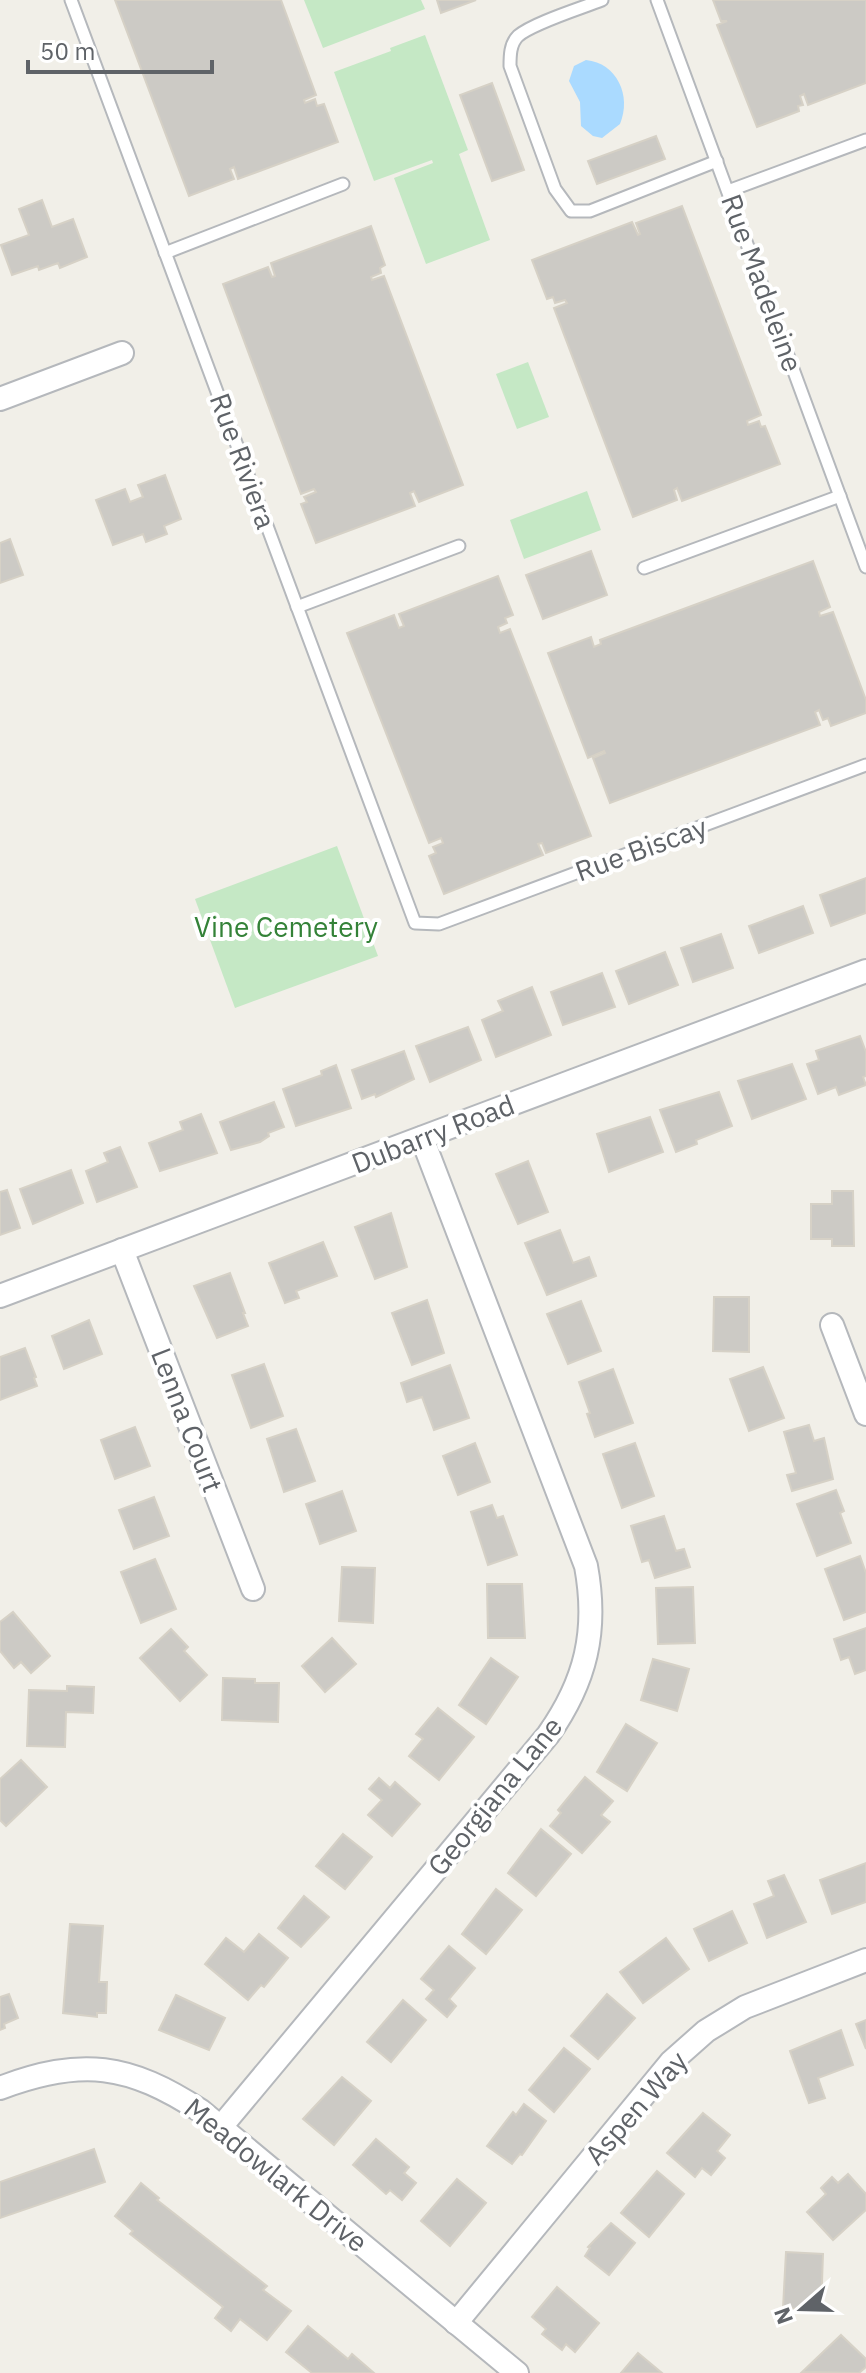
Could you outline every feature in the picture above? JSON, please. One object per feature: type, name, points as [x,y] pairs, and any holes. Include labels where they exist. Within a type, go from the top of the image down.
[{"type":"street","points":[[0,399],[122,353]]},
{"type":"street","name":"Dubarry Road","points":[[0,1296],[866,971]]},
{"type":"street","name":"Georgiana Lane","points":[[220,2128],[548,1735],[567,1707],[584,1666],[592,1610],[586,1566],[422,1138]]},
{"type":"street","name":"Lenna Court","points":[[122,1250],[253,1589]]},
{"type":"street","points":[[832,1325],[866,1414]]},
{"type":"street","name":"Aspen Way","points":[[456,2323],[671,2062],[688,2046],[725,2018],[756,2001],[866,1960]]},
{"type":"street","name":"Meadowlark Drive","points":[[0,2088],[62,2070],[108,2070],[152,2082],[173,2092],[517,2373]]},
{"type":"lane","name":"Rue Riviera","points":[[71,0],[415,923]]},
{"type":"lane","points":[[602,0],[517,37],[510,52],[510,66],[562,201],[571,211],[590,211],[717,161]]},
{"type":"lane","name":"Rue Madeleine","points":[[657,0],[866,567]]},
{"type":"lane","points":[[728,191],[866,140]]},
{"type":"lane","points":[[165,253],[343,184]]},
{"type":"lane","points":[[644,568],[840,496]]},
{"type":"lane","points":[[297,607],[459,546]]},
{"type":"lane","name":"Rue Biscay","points":[[415,923],[439,924],[866,765]]},
{"type":"green space","points":[[304,0],[421,0],[425,9],[323,48]]},
{"type":"green space","points":[[425,35],[468,150],[459,154],[490,240],[426,264],[394,178],[433,163],[432,160],[374,181],[334,72]]},
{"type":"green space","points":[[528,362],[549,417],[517,429],[496,374]]},
{"type":"green space","points":[[587,491],[601,530],[524,559],[510,520]]},
{"type":"green space","name":"Vine Cemetery","points":[[337,846],[378,956],[235,1008],[195,899]]},
{"type":"water","points":[[586,60],[606,67],[614,74],[623,92],[620,124],[602,138],[593,136],[581,126],[580,102],[569,81],[574,66]]},
{"type":"building","points":[[115,0],[281,0],[316,95],[304,100],[305,103],[315,99],[317,106],[324,104],[338,142],[238,179],[234,167],[230,169],[234,179],[189,196]]},
{"type":"building","points":[[437,0],[476,0],[441,13]]},
{"type":"building","points":[[713,0],[866,0],[866,83],[808,105],[804,94],[800,96],[803,105],[798,106],[799,111],[757,127],[717,25],[727,21],[721,21]]},
{"type":"building","points":[[492,83],[524,170],[492,181],[460,95]]},
{"type":"building","points":[[656,136],[665,159],[597,184],[588,161]]},
{"type":"building","points":[[42,200],[52,227],[73,219],[87,257],[60,268],[58,263],[12,275],[1,245],[29,235],[19,209]]},
{"type":"building","points":[[682,206],[761,415],[747,421],[748,425],[759,421],[761,427],[765,426],[780,464],[682,501],[677,488],[674,490],[677,500],[633,517],[554,308],[567,303],[565,300],[555,303],[553,297],[547,299],[532,260],[632,222],[638,235],[636,223]]},
{"type":"building","points":[[371,226],[385,265],[380,268],[381,273],[371,277],[372,280],[384,276],[463,485],[419,502],[414,491],[410,493],[415,506],[316,543],[301,504],[307,502],[304,497],[316,492],[314,489],[301,494],[223,284],[268,267],[272,277],[275,276],[271,263]]},
{"type":"building","points":[[165,475],[181,519],[164,526],[167,534],[146,542],[143,534],[113,545],[96,500],[125,489],[130,502],[143,497],[138,485]]},
{"type":"building","points":[[10,539],[23,575],[0,583],[0,543]]},
{"type":"building","points":[[591,551],[607,595],[543,619],[526,575]]},
{"type":"building","points":[[813,561],[830,607],[819,612],[820,616],[833,612],[866,700],[866,713],[831,726],[828,718],[823,720],[819,710],[815,712],[820,725],[610,803],[593,758],[605,753],[588,758],[548,653],[591,637],[594,647],[601,644],[600,640]]},
{"type":"building","points":[[498,576],[513,615],[505,618],[507,623],[498,627],[500,633],[510,629],[591,836],[546,853],[542,843],[538,844],[543,855],[444,894],[429,856],[436,853],[433,847],[443,843],[441,838],[429,843],[347,633],[394,615],[399,628],[404,626],[399,614]]},
{"type":"building","points":[[866,878],[866,913],[831,926],[820,895]]},
{"type":"building","points":[[803,906],[813,933],[759,953],[749,926]]},
{"type":"building","points":[[721,934],[733,968],[693,982],[681,948]]},
{"type":"building","points":[[665,952],[678,985],[629,1004],[616,971]]},
{"type":"building","points":[[602,973],[615,1007],[563,1025],[551,992]]},
{"type":"building","points":[[532,987],[551,1035],[496,1057],[482,1020],[503,1011],[498,1001]]},
{"type":"building","points":[[468,1027],[481,1060],[430,1082],[416,1046]]},
{"type":"building","points":[[860,1036],[866,1052],[866,1076],[863,1077],[866,1085],[839,1095],[836,1087],[818,1094],[807,1064],[819,1060],[816,1051]]},
{"type":"building","points":[[404,1051],[414,1079],[376,1097],[375,1094],[362,1099],[352,1070]]},
{"type":"building","points":[[792,1064],[806,1099],[752,1119],[738,1081]]},
{"type":"building","points":[[336,1065],[351,1108],[296,1126],[283,1089],[322,1075],[321,1071]]},
{"type":"building","points":[[719,1092],[732,1126],[696,1140],[697,1144],[676,1152],[660,1110]]},
{"type":"building","points":[[274,1102],[284,1127],[268,1133],[269,1136],[260,1142],[231,1150],[220,1122]]},
{"type":"building","points":[[201,1114],[217,1153],[160,1171],[149,1143],[183,1130],[180,1122]]},
{"type":"building","points":[[650,1117],[663,1152],[609,1172],[597,1134]]},
{"type":"building","points":[[120,1147],[137,1187],[97,1202],[86,1171],[108,1162],[104,1153]]},
{"type":"building","points":[[528,1161],[548,1212],[518,1224],[496,1174]]},
{"type":"building","points":[[71,1170],[83,1203],[33,1224],[20,1189]]},
{"type":"building","points":[[7,1190],[20,1228],[0,1235],[0,1192]]},
{"type":"building","points":[[832,1191],[853,1191],[854,1246],[832,1246],[832,1239],[811,1239],[811,1204],[832,1204]]},
{"type":"building","points":[[391,1213],[407,1267],[375,1279],[355,1227]]},
{"type":"building","points":[[560,1230],[573,1263],[589,1257],[596,1276],[547,1295],[525,1243]]},
{"type":"building","points":[[323,1242],[337,1276],[296,1291],[299,1298],[285,1303],[269,1263]]},
{"type":"building","points":[[230,1273],[248,1326],[217,1338],[194,1286]]},
{"type":"building","points":[[714,1297],[749,1297],[749,1352],[713,1351]]},
{"type":"building","points":[[427,1300],[444,1353],[412,1365],[392,1313]]},
{"type":"building","points":[[581,1301],[601,1351],[568,1364],[547,1314]]},
{"type":"building","points":[[89,1320],[102,1354],[64,1369],[52,1336]]},
{"type":"building","points":[[25,1348],[37,1386],[0,1400],[0,1357]]},
{"type":"building","points":[[264,1364],[283,1416],[251,1428],[232,1375]]},
{"type":"building","points":[[450,1365],[469,1418],[434,1430],[422,1397],[407,1402],[401,1383]]},
{"type":"building","points":[[763,1367],[784,1418],[749,1431],[730,1379]]},
{"type":"building","points":[[613,1369],[633,1423],[595,1437],[579,1382]]},
{"type":"building","points":[[809,1425],[814,1441],[824,1438],[833,1479],[792,1491],[787,1475],[796,1473],[784,1432]]},
{"type":"building","points":[[135,1427],[150,1466],[115,1479],[101,1440]]},
{"type":"building","points":[[296,1429],[315,1481],[284,1492],[267,1439]]},
{"type":"building","points":[[475,1443],[490,1482],[458,1495],[443,1456]]},
{"type":"building","points":[[635,1443],[654,1496],[622,1508],[603,1454]]},
{"type":"building","points":[[836,1490],[844,1511],[840,1513],[851,1543],[817,1556],[797,1504]]},
{"type":"building","points":[[342,1491],[356,1531],[320,1544],[306,1504]]},
{"type":"building","points":[[154,1497],[169,1536],[134,1549],[119,1510]]},
{"type":"building","points":[[492,1505],[497,1518],[503,1516],[517,1555],[488,1565],[471,1512]]},
{"type":"building","points":[[664,1516],[676,1551],[684,1549],[690,1567],[655,1578],[649,1560],[642,1562],[631,1526]]},
{"type":"building","points":[[860,1556],[866,1573],[866,1612],[844,1620],[825,1569]]},
{"type":"building","points":[[155,1559],[176,1609],[141,1623],[121,1572]]},
{"type":"building","points":[[342,1567],[375,1568],[373,1623],[339,1621]]},
{"type":"building","points":[[487,1584],[522,1584],[525,1638],[488,1638]]},
{"type":"building","points":[[693,1587],[695,1643],[658,1644],[656,1588]]},
{"type":"building","points":[[13,1612],[50,1656],[31,1673],[21,1662],[14,1668],[0,1651],[0,1622]]},
{"type":"building","points":[[866,1628],[866,1670],[855,1674],[849,1657],[841,1660],[834,1639]]},
{"type":"building","points":[[171,1629],[188,1647],[184,1651],[207,1675],[180,1701],[140,1658]]},
{"type":"building","points":[[332,1638],[356,1664],[325,1692],[302,1666]]},
{"type":"building","points":[[491,1658],[518,1677],[486,1724],[459,1705]]},
{"type":"building","points":[[653,1659],[689,1669],[677,1711],[641,1700]]},
{"type":"building","points":[[223,1678],[279,1683],[278,1722],[222,1720]]},
{"type":"building","points":[[67,1686],[94,1687],[93,1713],[66,1712],[65,1747],[27,1746],[29,1690],[67,1691]]},
{"type":"building","points":[[438,1708],[474,1737],[439,1780],[409,1756],[423,1739],[416,1734]]},
{"type":"building","points":[[626,1724],[657,1743],[627,1791],[597,1772]]},
{"type":"building","points":[[21,1760],[47,1787],[6,1826],[0,1820],[0,1779]]},
{"type":"building","points":[[585,1777],[613,1801],[601,1815],[610,1822],[582,1853],[550,1826],[561,1813],[558,1810]]},
{"type":"building","points":[[379,1778],[390,1788],[395,1782],[420,1804],[392,1836],[368,1815],[382,1800],[369,1789]]},
{"type":"building","points":[[541,1829],[571,1854],[536,1896],[508,1873]]},
{"type":"building","points":[[343,1834],[372,1857],[345,1889],[316,1866]]},
{"type":"building","points":[[866,1863],[866,1902],[832,1914],[820,1880]]},
{"type":"building","points":[[784,1875],[806,1922],[767,1938],[754,1904],[774,1896],[768,1881]]},
{"type":"building","points":[[496,1889],[522,1910],[486,1954],[462,1934]]},
{"type":"building","points":[[304,1896],[329,1917],[301,1947],[278,1928]]},
{"type":"building","points":[[732,1911],[747,1943],[709,1961],[694,1929]]},
{"type":"building","points":[[70,1924],[103,1926],[99,1982],[107,1982],[106,2013],[97,2013],[97,2017],[63,2013]]},
{"type":"building","points":[[259,1934],[288,1958],[264,1987],[261,1985],[248,2000],[205,1964],[226,1938],[244,1952]]},
{"type":"building","points":[[666,1938],[689,1969],[643,2003],[620,1972]]},
{"type":"building","points":[[449,1946],[475,1968],[449,1999],[456,2006],[447,2017],[426,1999],[434,1990],[421,1979]]},
{"type":"building","points":[[9,1994],[18,2018],[4,2024],[5,2028],[0,2030],[0,1997]]},
{"type":"building","points":[[607,1994],[635,2018],[598,2059],[571,2036]]},
{"type":"building","points":[[176,1995],[225,2018],[209,2050],[159,2030]]},
{"type":"building","points":[[403,2000],[426,2020],[391,2062],[367,2042]]},
{"type":"building","points":[[866,2020],[866,2049],[856,2024]]},
{"type":"building","points":[[841,2030],[853,2065],[818,2078],[825,2098],[809,2103],[790,2051]]},
{"type":"building","points":[[564,2048],[590,2069],[554,2112],[529,2090]]},
{"type":"building","points":[[342,2077],[371,2101],[334,2145],[303,2119]]},
{"type":"building","points":[[524,2104],[546,2121],[512,2164],[487,2146],[513,2112],[516,2115]]},
{"type":"building","points":[[703,2113],[730,2135],[717,2151],[725,2158],[711,2175],[702,2168],[695,2177],[667,2153]]},
{"type":"building","points":[[376,2139],[409,2167],[404,2173],[416,2183],[402,2200],[390,2190],[386,2194],[353,2165]]},
{"type":"building","points":[[94,2149],[105,2182],[0,2218],[0,2182]]},
{"type":"building","points":[[657,2171],[684,2194],[649,2237],[621,2213]]},
{"type":"building","points":[[848,2174],[866,2194],[866,2210],[833,2240],[807,2212],[826,2194],[821,2188],[832,2177],[838,2183]]},
{"type":"building","points":[[457,2179],[486,2203],[450,2246],[421,2221]]},
{"type":"building","points":[[141,2183],[159,2198],[157,2200],[267,2286],[263,2290],[291,2311],[267,2340],[240,2319],[231,2331],[215,2318],[223,2307],[130,2234],[133,2231],[115,2216]]},
{"type":"building","points":[[611,2223],[635,2243],[609,2275],[585,2256],[588,2247]]},
{"type":"building","points":[[786,2252],[823,2254],[821,2310],[783,2308]]},
{"type":"building","points":[[557,2287],[599,2323],[575,2352],[566,2344],[562,2350],[542,2334],[546,2329],[532,2317]]},
{"type":"building","points":[[308,2326],[348,2359],[352,2354],[374,2373],[312,2373],[286,2352]]},
{"type":"building","points":[[841,2335],[866,2359],[866,2367],[859,2373],[802,2372]]},
{"type":"building","points":[[638,2353],[662,2373],[621,2373]]}]
